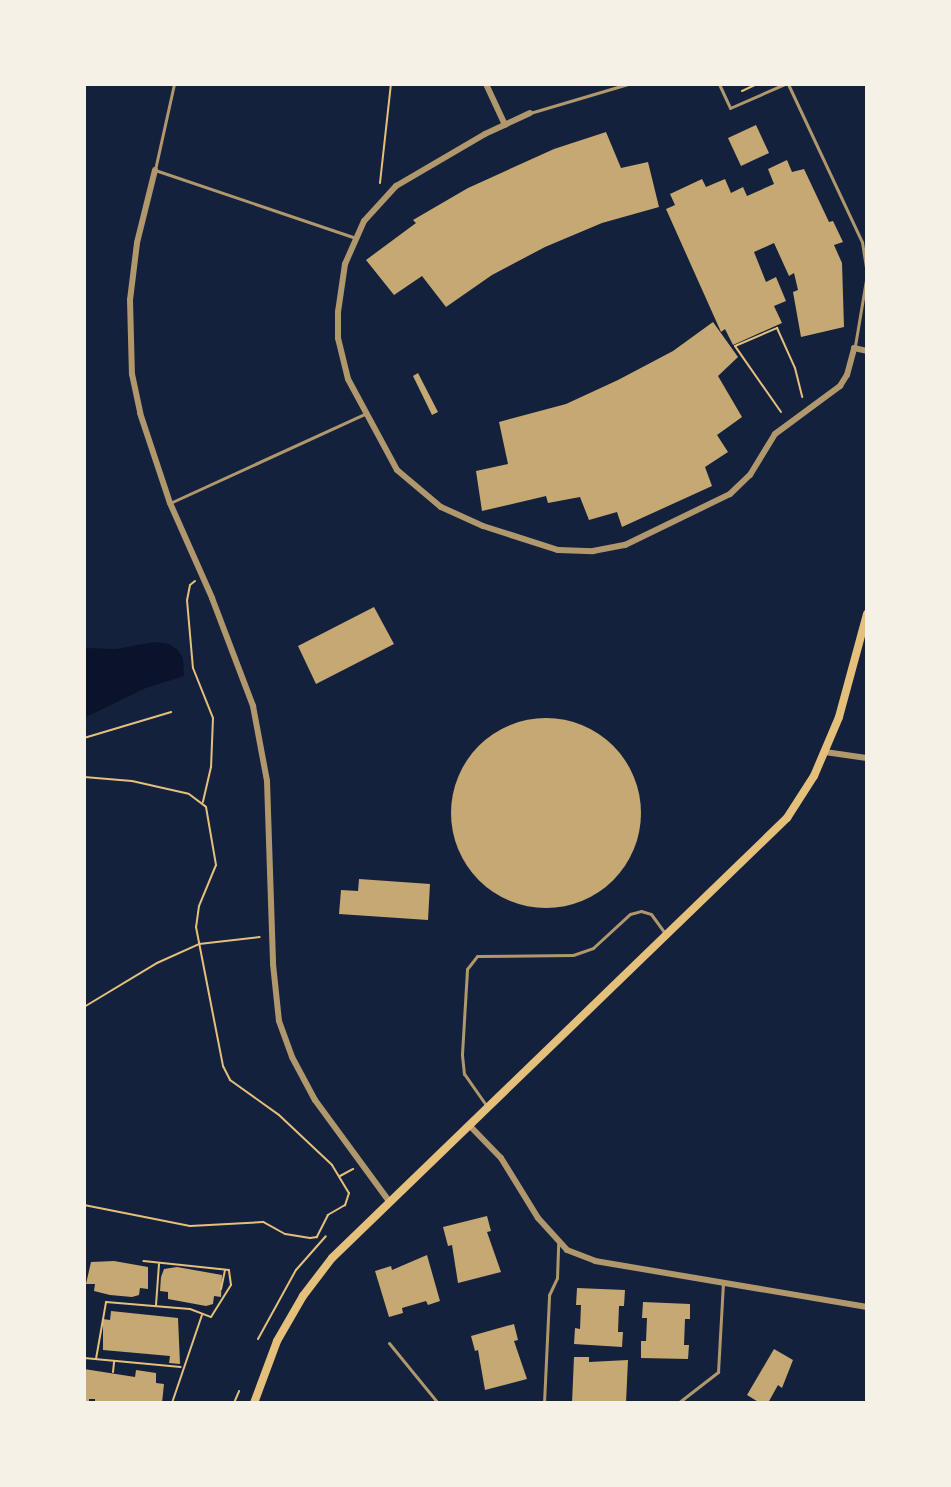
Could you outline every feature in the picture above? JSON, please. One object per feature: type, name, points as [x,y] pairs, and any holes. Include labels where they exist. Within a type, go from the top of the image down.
[{"type":"main road","points":[[254,1403],[277,1341],[303,1296],[332,1258],[787,818],[825,752],[849,688],[867,614]]},
{"type":"street","points":[[486,84],[505,125]]},
{"type":"street","points":[[530,113],[396,186],[364,221],[340,288],[338,338],[348,379],[364,414],[397,470],[441,507],[483,526],[558,550],[607,550],[639,539],[730,494],[750,475],[775,434],[840,386],[847,375],[854,348],[867,351]]},
{"type":"street","points":[[155,170],[133,271],[130,351],[140,413],[170,503],[245,678],[256,719],[267,781],[273,964],[285,1039],[324,1114],[389,1201]]},
{"type":"street","points":[[825,752],[867,758]]},
{"type":"street","points":[[469,1125],[501,1158],[538,1218],[567,1250],[595,1261],[867,1307]]},
{"type":"lane","points":[[174,84],[155,170],[356,238]]},
{"type":"lane","points":[[530,113],[628,84]]},
{"type":"lane","points":[[719,84],[730,108],[786,84],[865,255],[865,297],[854,348]]},
{"type":"lane","points":[[170,503],[364,414]]},
{"type":"lane","points":[[487,1108],[464,1074],[462,1054],[467,969],[477,956],[573,955],[593,948],[630,914],[641,911],[651,914],[668,936]]},
{"type":"lane","points":[[544,1403],[549,1295],[557,1278],[560,1258],[558,1242]]},
{"type":"lane","points":[[678,1403],[718,1372],[725,1291],[719,1281]]},
{"type":"lane","points":[[389,1343],[438,1403]]},
{"type":"path","points":[[380,183],[391,84]]},
{"type":"path","points":[[742,91],[757,84]]},
{"type":"path","points":[[781,412],[735,346],[777,328],[795,368],[802,397]]},
{"type":"path","points":[[84,1205],[190,1226],[263,1222],[285,1234],[313,1238],[328,1215],[348,1199],[349,1193],[340,1176],[286,1121],[230,1080],[223,1066],[196,915],[216,865],[211,822],[203,802],[211,767],[213,718],[193,668],[187,600],[190,585],[196,581]]},
{"type":"path","points":[[84,738],[171,712]]},
{"type":"path","points":[[84,777],[132,781],[189,794],[203,802]]},
{"type":"path","points":[[84,1007],[157,963],[199,944],[261,937]]},
{"type":"path","points":[[340,1176],[354,1169]]},
{"type":"path","points":[[258,1339],[296,1270],[326,1236]]},
{"type":"path","points":[[96,1359],[106,1302],[190,1309],[211,1317],[217,1313],[231,1285],[229,1270],[143,1261]]},
{"type":"path","points":[[156,1306],[159,1262]]},
{"type":"path","points":[[221,1289],[225,1270]]},
{"type":"path","points":[[172,1403],[181,1367],[202,1314]]},
{"type":"path","points":[[84,1358],[181,1367]]},
{"type":"path","points":[[113,1372],[115,1360]]},
{"type":"path","points":[[144,1370],[145,1363]]},
{"type":"path","points":[[234,1403],[239,1391]]},
{"type":"water","points":[[154,642],[169,644],[178,650],[183,658],[184,676],[146,688],[84,718],[84,648],[116,649]]},
{"type":"building","points":[[756,125],[769,153],[741,166],[728,138]]},
{"type":"building","points":[[606,132],[621,168],[648,162],[659,207],[602,223],[545,247],[492,275],[446,307],[422,276],[394,295],[366,260],[416,223],[413,220],[468,188],[554,149]]},
{"type":"building","points":[[787,160],[792,172],[804,169],[829,222],[833,221],[843,242],[834,245],[842,263],[844,327],[801,337],[793,292],[798,290],[794,273],[789,276],[774,243],[754,252],[766,282],[776,277],[786,301],[774,306],[782,323],[733,345],[725,329],[721,332],[666,209],[675,205],[670,194],[702,179],[706,187],[725,179],[731,193],[743,187],[747,196],[774,184],[768,169]]},
{"type":"building","points":[[713,322],[738,357],[718,376],[742,417],[717,435],[728,452],[705,467],[712,486],[622,527],[617,512],[589,520],[580,497],[548,503],[546,496],[482,511],[476,471],[508,464],[499,422],[566,404],[618,380],[673,351]]},
{"type":"building","points":[[418,373],[438,412],[432,415],[413,376]]},
{"type":"building","points":[[374,607],[394,644],[316,684],[298,646]]},
{"type":"building","points":[[546,718],[582,725],[613,746],[634,777],[641,813],[634,849],[613,880],[582,901],[546,908],[510,901],[479,880],[458,849],[451,813],[458,777],[479,746],[510,725]]},
{"type":"building","points":[[359,879],[430,884],[428,920],[339,914],[341,890],[358,891]]},
{"type":"building","points":[[487,1216],[491,1231],[487,1232],[501,1272],[458,1283],[452,1245],[448,1246],[443,1227]]},
{"type":"building","points":[[427,1255],[440,1301],[428,1305],[426,1301],[402,1308],[403,1313],[389,1317],[375,1271],[391,1266],[392,1270]]},
{"type":"building","points":[[114,1261],[148,1267],[148,1289],[140,1288],[139,1295],[132,1297],[94,1291],[95,1284],[86,1284],[91,1262]]},
{"type":"building","points":[[177,1267],[222,1275],[221,1297],[214,1296],[213,1304],[206,1306],[168,1299],[168,1292],[160,1291],[161,1277],[164,1269]]},
{"type":"building","points":[[577,1288],[625,1290],[624,1306],[619,1306],[618,1332],[623,1332],[622,1347],[574,1344],[575,1328],[580,1329],[581,1305],[576,1305]]},
{"type":"building","points":[[643,1302],[690,1304],[690,1319],[685,1319],[684,1345],[689,1345],[688,1359],[641,1358],[641,1341],[646,1341],[647,1318],[642,1318]]},
{"type":"building","points":[[111,1311],[178,1318],[180,1364],[169,1363],[170,1356],[103,1350],[103,1319],[110,1320]]},
{"type":"building","points":[[514,1324],[518,1340],[514,1341],[527,1379],[485,1390],[478,1350],[475,1351],[471,1336]]},
{"type":"building","points":[[774,1349],[793,1360],[782,1388],[778,1385],[768,1403],[760,1403],[747,1395]]},
{"type":"building","points":[[574,1357],[589,1357],[589,1362],[628,1360],[626,1403],[572,1403]]},
{"type":"building","points":[[84,1369],[135,1377],[136,1370],[156,1373],[156,1383],[164,1384],[162,1403],[95,1403],[95,1399],[89,1399],[89,1403],[84,1403]]}]
